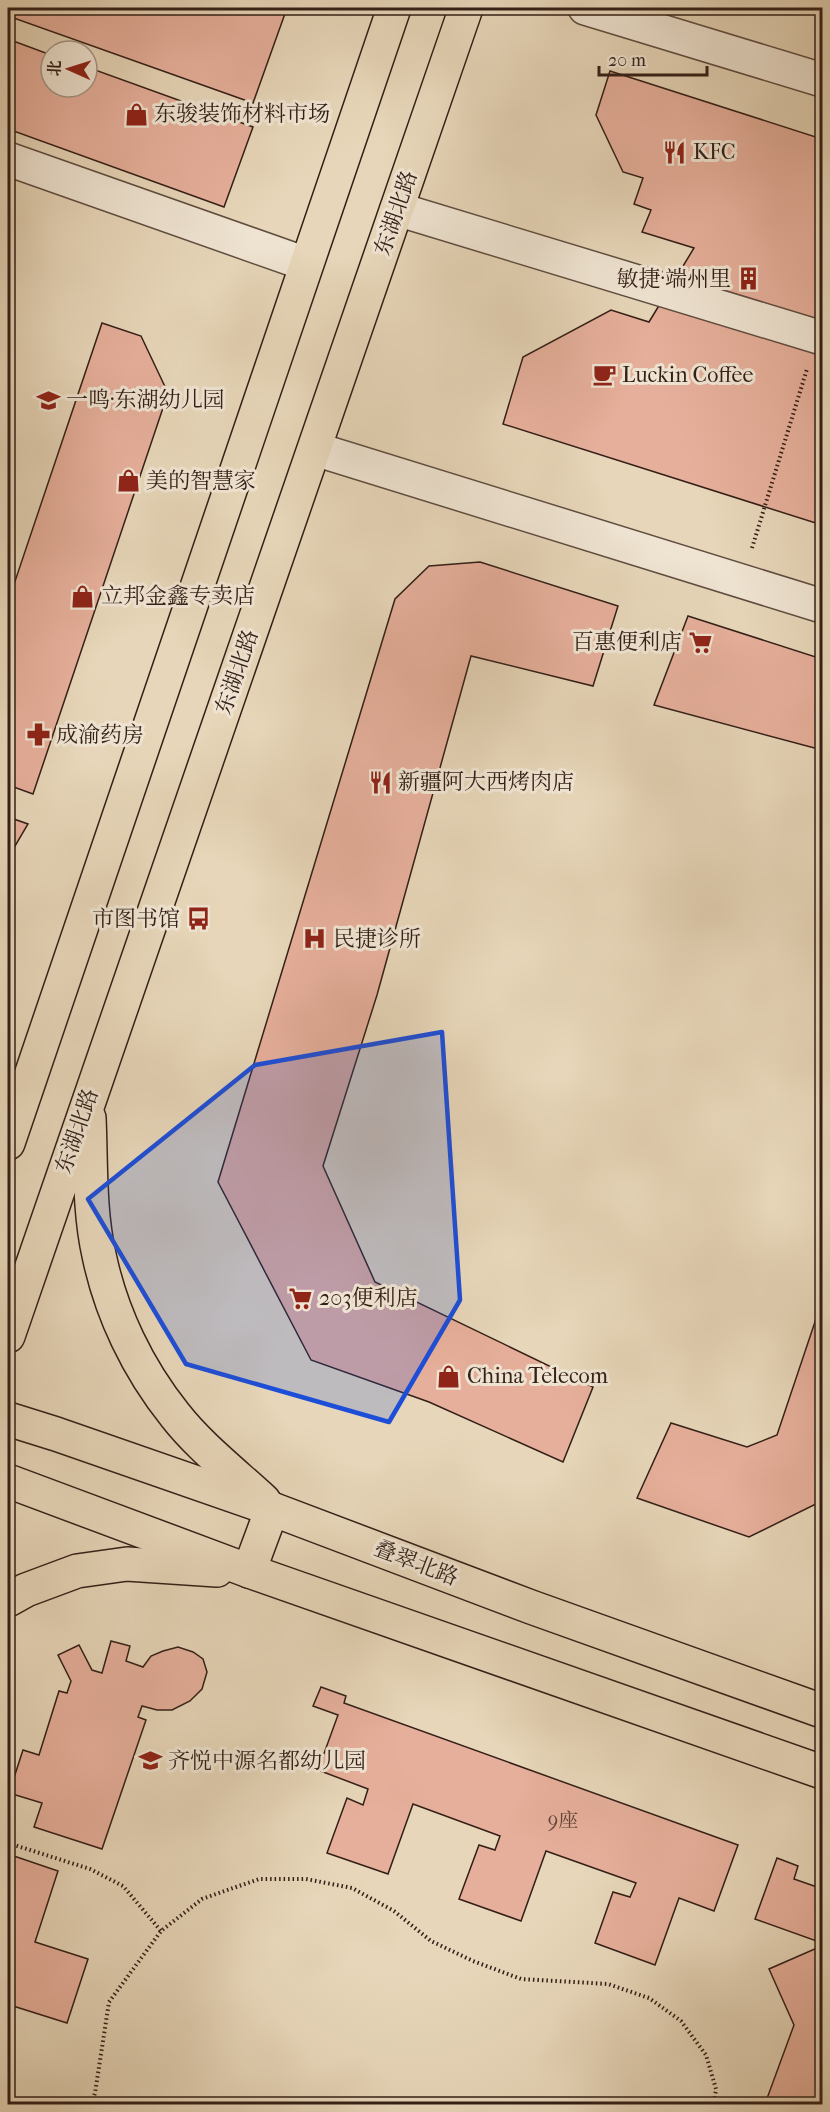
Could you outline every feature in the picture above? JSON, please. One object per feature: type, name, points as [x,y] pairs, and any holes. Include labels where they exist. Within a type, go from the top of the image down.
[{"type":"main road","points":[[8,1143],[394,8]]},
{"type":"main road","name":"东湖北路","points":[[8,1336],[466,8]]},
{"type":"main road","points":[[89,1096],[92,1196],[99,1254],[116,1316],[144,1370],[175,1416],[272,1509],[249,1571]]},
{"type":"main road","name":"叠翠北路","points":[[8,1419],[272,1509],[531,1607],[822,1711]]},
{"type":"main road","points":[[8,1481],[249,1571],[822,1772]]},
{"type":"main road","points":[[8,1600],[26,1590],[77,1571],[127,1564],[249,1571]]},
{"type":"street","points":[[585,8],[822,80]]},
{"type":"street","points":[[8,159],[306,264]]},
{"type":"street","points":[[397,209],[820,337]]},
{"type":"street","points":[[315,449],[822,606]]},
{"type":"path","points":[[742,580],[820,337]]},
{"type":"path","points":[[8,1843],[90,1869],[123,1886],[161,1931]]},
{"type":"path","points":[[92,2104],[109,2002],[161,1931],[202,1899],[259,1879],[306,1879],[352,1888],[394,1911],[431,1941],[473,1961],[521,1979],[608,1984],[650,1998],[681,2021],[706,2055],[716,2089],[714,2104]]},
{"type":"path","points":[[411,2104],[419,2104]]},
{"type":"highlighted area","points":[[442,1032],[460,1300],[389,1422],[186,1364],[88,1199],[255,1065]]},
{"type":"building","points":[[8,8],[287,8],[253,103],[99,48],[99,39],[73,39],[8,16]]},
{"type":"building","points":[[8,39],[39,51],[39,99],[99,99],[99,71],[253,127],[224,207],[8,129]]},
{"type":"building","name":"敏捷·端州里","points":[[610,71],[822,139],[822,525],[503,424],[523,357],[611,310],[649,322],[694,248],[642,232],[651,210],[634,204],[643,178],[623,172],[596,115]]},
{"type":"building","points":[[102,323],[141,336],[168,393],[33,794],[8,785],[8,602]]},
{"type":"building","points":[[480,562],[618,606],[593,686],[471,656],[377,995],[323,1166],[375,1282],[593,1387],[563,1462],[429,1402],[311,1360],[218,1182],[395,599],[429,566]]},
{"type":"building","points":[[688,616],[822,659],[822,750],[654,705]]},
{"type":"building","points":[[8,817],[28,824],[8,858]]},
{"type":"building","points":[[822,1301],[822,1501],[749,1537],[637,1498],[671,1423],[747,1447],[777,1435]]},
{"type":"building","points":[[111,1641],[130,1646],[126,1661],[143,1667],[151,1656],[178,1647],[193,1652],[203,1659],[207,1672],[202,1689],[190,1701],[172,1710],[157,1710],[142,1706],[138,1717],[146,1720],[102,1849],[34,1827],[42,1803],[9,1793],[23,1750],[39,1755],[59,1691],[67,1693],[71,1681],[58,1655],[79,1645],[92,1670],[102,1673]]},
{"type":"building","points":[[321,1687],[346,1696],[344,1703],[738,1845],[714,1911],[679,1898],[655,1965],[595,1943],[613,1892],[630,1897],[636,1883],[546,1851],[521,1921],[459,1899],[479,1845],[495,1850],[500,1836],[413,1804],[388,1874],[327,1853],[347,1798],[363,1805],[368,1789],[318,1770],[338,1715],[313,1706]]},
{"type":"building","points":[[8,1854],[58,1871],[35,1942],[88,1959],[67,2023],[13,2006],[8,2023]]},
{"type":"building","points":[[777,1858],[798,1866],[794,1879],[817,1887],[822,1877],[822,1943],[755,1919]]},
{"type":"building","points":[[817,1948],[822,1961],[822,2104],[765,2104],[794,2025],[769,1969]]},
{"type":"place","name":"东骏装饰材料市场","points":[[136,114]]},
{"type":"place","name":"KFC","points":[[675,152]]},
{"type":"place","name":"敏捷·端州里","points":[[749,279]]},
{"type":"place","name":"Luckin Coffee","points":[[604,375]]},
{"type":"place","name":"一鸣·东湖幼儿园","points":[[48,400]]},
{"type":"place","name":"美的智慧家","points":[[128,481]]},
{"type":"place","name":"立邦金鑫专卖店","points":[[83,596]]},
{"type":"place","name":"百惠便利店","points":[[700,642]]},
{"type":"place","name":"成渝药房","points":[[38,735]]},
{"type":"place","name":"新疆阿大西烤肉店","points":[[380,782]]},
{"type":"place","name":"市图书馆","points":[[198,919]]},
{"type":"place","name":"民捷诊所","points":[[315,939]]},
{"type":"place","name":"203便利店","points":[[301,1298]]},
{"type":"place","name":"China Telecom","points":[[449,1376]]},
{"type":"place","name":"齐悦中源名都幼儿园","points":[[150,1761]]}]
